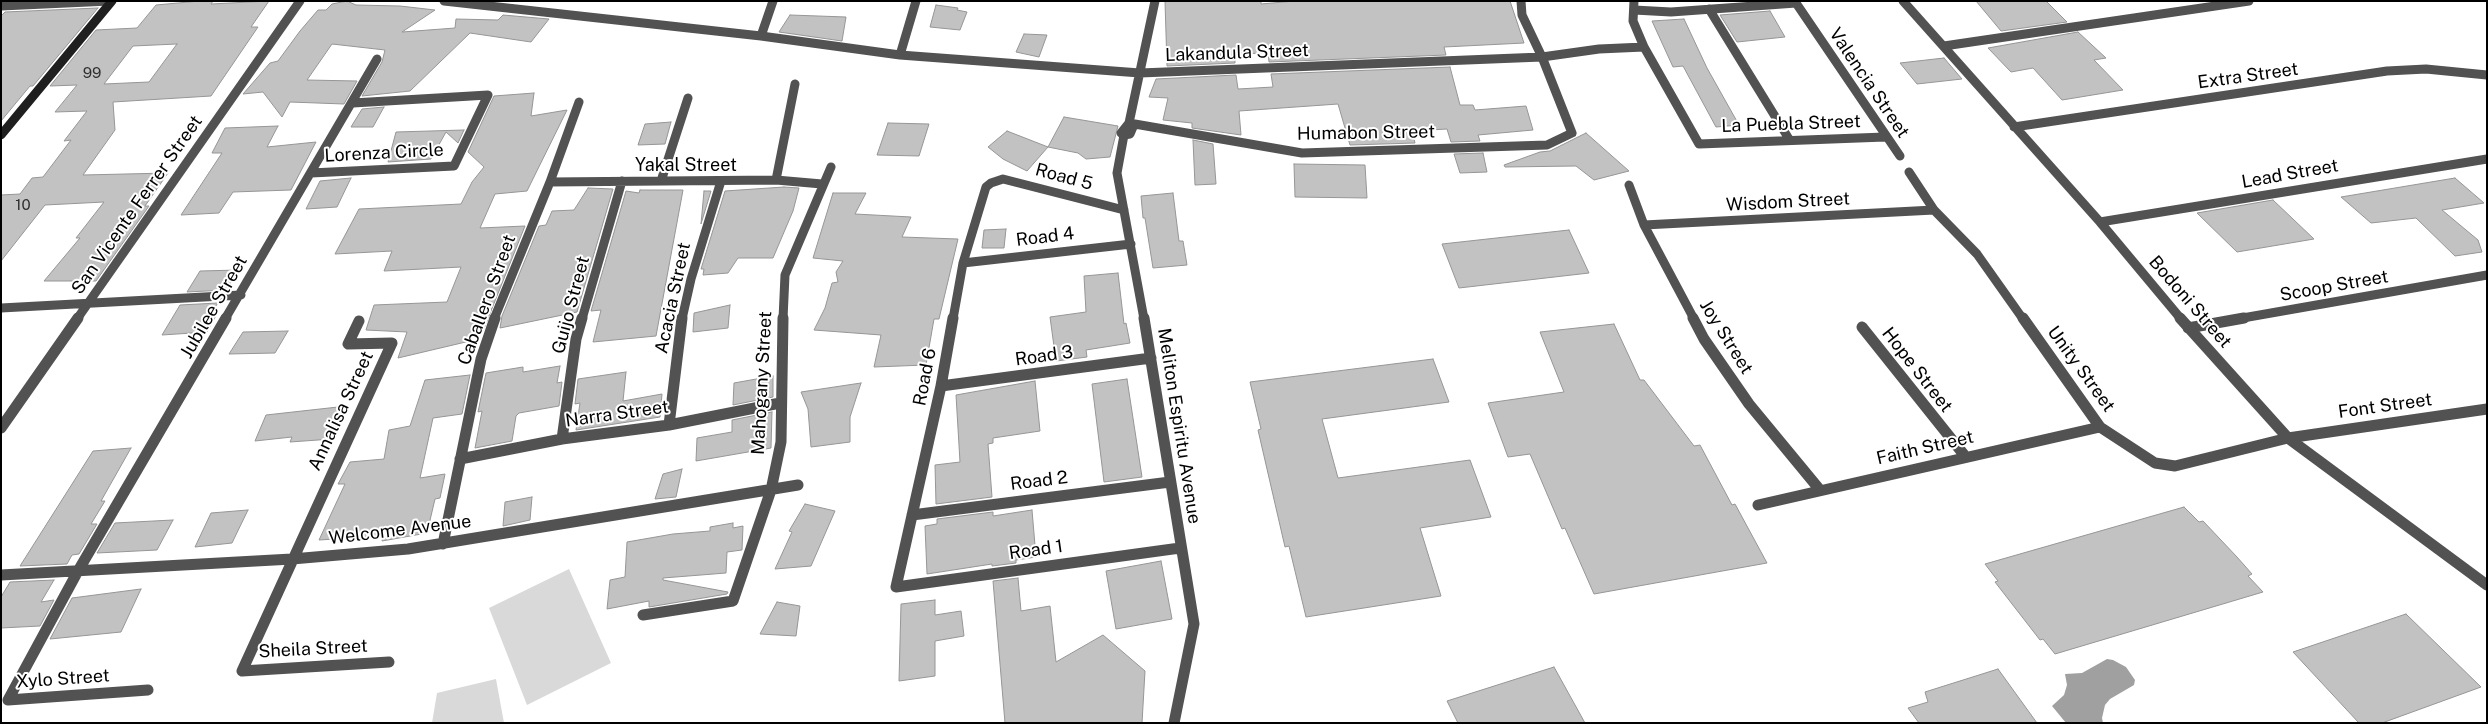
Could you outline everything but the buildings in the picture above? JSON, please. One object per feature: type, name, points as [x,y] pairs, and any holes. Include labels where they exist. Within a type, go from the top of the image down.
[{"type":"main road","points":[[1,135],[111,1]]},
{"type":"street","points":[[1,6],[111,1]]},
{"type":"street","name":"San Vicente Ferrer Street","points":[[1,428],[300,1]]},
{"type":"street","name":"Lakandula Street","points":[[444,1],[761,36],[900,56],[1140,73],[1542,57],[1599,49],[1644,47]]},
{"type":"street","points":[[761,36],[773,1]]},
{"type":"street","points":[[900,56],[916,1]]},
{"type":"street","name":"Meliton Espiritu Avenue","points":[[1155,1],[1117,173],[1156,381],[1180,548],[1194,624],[1174,723]]},
{"type":"street","points":[[1521,1],[1522,15],[1542,57]]},
{"type":"street","name":"Bodoni Street","points":[[1903,1],[2100,222],[2188,328],[2288,438],[2487,585]]},
{"type":"street","points":[[1944,46],[2245,2]]},
{"type":"street","name":"Valencia Street","points":[[1735,4],[1796,3],[1885,137],[1900,156]]},
{"type":"street","points":[[1644,47],[1633,21],[1634,6],[1671,12],[1709,9],[1735,4]]},
{"type":"street","points":[[1709,9],[1789,139]]},
{"type":"street","name":"La Puebla Street","points":[[1644,47],[1699,144],[1789,139],[1885,137]]},
{"type":"street","name":"Humabon Street","points":[[1127,130],[1302,153],[1547,145],[1572,133],[1542,57]]},
{"type":"street","name":"Jubilee Street","points":[[78,571],[241,295],[377,59]]},
{"type":"street","name":"Extra Street","points":[[2014,127],[2387,72],[2426,69],[2487,75]]},
{"type":"street","points":[[776,180],[795,84]]},
{"type":"street","name":"Lorenza Circle","points":[[311,173],[454,166],[488,95],[352,103]]},
{"type":"street","points":[[661,181],[688,98]]},
{"type":"street","name":"Caballero Street","points":[[443,544],[481,360],[502,297],[550,182],[579,102]]},
{"type":"street","name":"Lead Street","points":[[2100,222],[2487,159]]},
{"type":"street","name":"Mahogany Street","points":[[643,615],[733,601],[770,490],[781,442],[780,403],[784,275],[831,167]]},
{"type":"street","name":"Unity Street","points":[[1909,172],[1934,210],[1976,254],[2100,427],[2145,458],[2164,466],[2175,466],[2288,438]]},
{"type":"street","name":"Yakal Street","points":[[550,182],[776,180],[822,184]]},
{"type":"street","name":"Road 5","points":[[996,180],[1012,181],[1124,210]]},
{"type":"street","name":"Road 6","points":[[896,587],[941,386],[963,263],[986,187],[996,180]]},
{"type":"street","name":"Guijo Street","points":[[562,439],[576,339],[622,181]]},
{"type":"street","name":"Acacia Street","points":[[668,424],[681,324],[691,279],[721,181]]},
{"type":"street","name":"Joy Street","points":[[1629,185],[1644,225],[1704,339],[1749,404],[1820,490]]},
{"type":"street","name":"Wisdom Street","points":[[1644,225],[1934,210]]},
{"type":"street","name":"Road 4","points":[[963,263],[1131,244]]},
{"type":"street","name":"Scoop Street","points":[[2188,328],[2487,276]]},
{"type":"street","points":[[1,308],[241,295]]},
{"type":"street","name":"Annalisa Street","points":[[292,559],[392,343],[348,344],[359,320]]},
{"type":"street","name":"Hope Street","points":[[1862,327],[1965,456]]},
{"type":"street","name":"Road 3","points":[[941,386],[1151,358]]},
{"type":"street","name":"Narra Street","points":[[460,459],[562,439],[668,424],[780,403]]},
{"type":"street","name":"Font Street","points":[[2288,438],[2487,409]]},
{"type":"street","name":"Faith Street","points":[[1758,504],[2100,427]]},
{"type":"street","name":"Road 2","points":[[912,515],[1170,482]]},
{"type":"street","name":"Welcome Avenue","points":[[1,575],[292,559],[443,544],[798,485]]},
{"type":"street","name":"Road 1","points":[[896,587],[1180,548]]},
{"type":"street","name":"Sheila Street","points":[[292,559],[242,671],[390,662]]},
{"type":"street","name":"Xylo Street","points":[[78,571],[8,700],[148,690]]},
{"type":"street","points":[[2474,576],[2487,574]]},
{"type":"shaded area","points":[[569,569],[611,663],[527,705],[489,608]]},
{"type":"shaded area","points":[[2107,659],[2126,667],[2135,680],[2134,685],[2110,699],[2105,705],[2102,718],[2103,723],[2066,723],[2052,706],[2064,695],[2067,685],[2065,674],[2082,673]]},
{"type":"shaded area","points":[[496,679],[504,723],[432,723],[437,693]]}]
